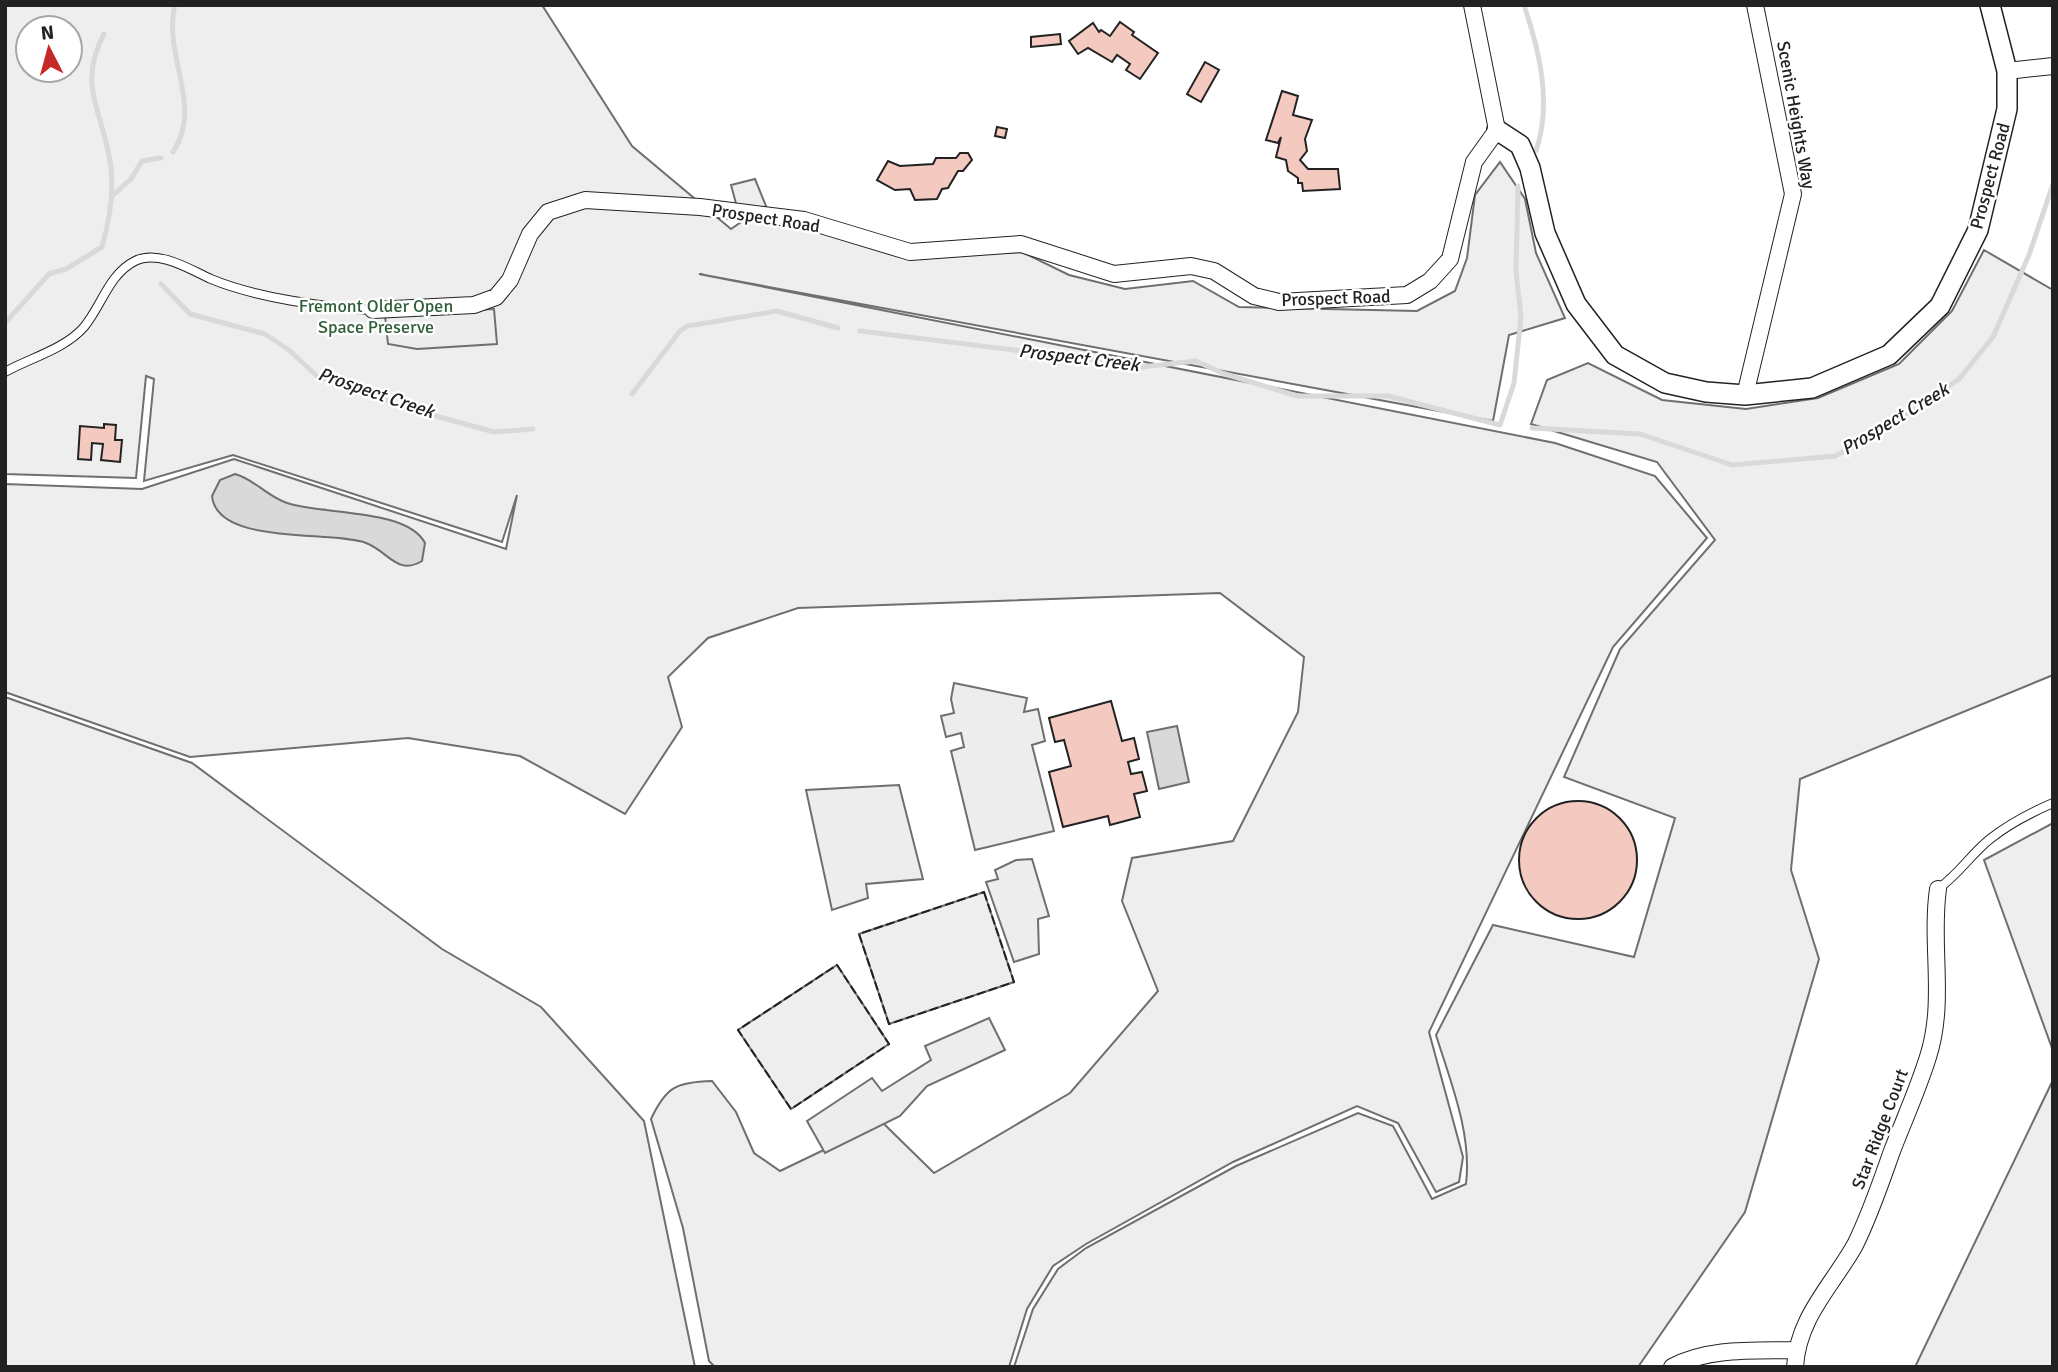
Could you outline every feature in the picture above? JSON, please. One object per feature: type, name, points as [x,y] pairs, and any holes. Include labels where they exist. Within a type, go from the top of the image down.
[{"type":"street","points":[[1472,5],[1497,130]]},
{"type":"street","name":"Scenic Heights Way","points":[[1745,395],[1793,194],[1755,5]]},
{"type":"street","name":"Prospect Road","points":[[373,310],[474,305],[496,297],[510,280],[530,234],[548,212],[585,200],[700,207],[804,220],[910,252],[1021,244],[1114,274],[1191,266],[1214,271],[1254,296],[1279,302],[1407,295],[1430,281],[1450,259],[1474,162],[1497,130],[1520,145],[1530,168],[1545,233],[1576,304],[1615,355],[1665,383],[1745,395],[1812,388],[1889,355],[1940,306],[1978,230],[2005,120],[2007,71],[1990,5]]},
{"type":"street","points":[[2007,71],[2053,66]]},
{"type":"street","name":"Star Ridge Court","points":[[1795,1367],[1796,1350],[1816,1303],[1854,1245],[1869,1213],[1928,1056],[1936,1023],[1939,984],[1935,913],[1938,888]]},
{"type":"street","points":[[1672,1367],[1687,1359],[1730,1352],[1796,1350]]},
{"type":"lane","name":"Prospect Road","points":[[5,372],[51,350],[83,328],[120,270],[138,259],[173,262],[214,280],[327,308],[373,310]]},
{"type":"lane","points":[[1938,888],[1959,874],[1988,840],[2021,816],[2053,803]]},
{"type":"green space","name":"Fremont Older Open Space Preserve","points":[[5,5],[542,5],[632,146],[731,229],[741,222],[731,185],[755,179],[770,216],[909,257],[1022,252],[1069,275],[1125,289],[1193,281],[1239,307],[1417,311],[1455,291],[1467,258],[1475,195],[1500,162],[1525,199],[1536,253],[1565,318],[1509,335],[1493,421],[699,274],[1555,443],[1655,476],[1707,538],[1613,647],[1429,1032],[1463,1157],[1459,1182],[1436,1192],[1398,1123],[1357,1106],[1233,1162],[1086,1244],[1053,1266],[1027,1309],[1009,1367],[715,1367],[709,1361],[683,1228],[651,1119],[667,1093],[681,1085],[712,1081],[736,1112],[754,1153],[780,1171],[882,1122],[934,1173],[1070,1093],[1158,991],[1122,901],[1132,858],[1233,841],[1298,712],[1304,657],[1220,593],[798,608],[708,638],[668,677],[682,727],[625,814],[520,756],[408,738],[190,757],[5,692],[5,484],[142,489],[234,459],[506,549],[517,495],[502,542],[233,455],[144,481],[154,379],[146,376],[136,478],[5,474]]},
{"type":"green space","points":[[1984,250],[2053,290],[2053,675],[1800,779],[1791,870],[1819,959],[1745,1212],[1638,1367],[1014,1367],[1033,1309],[1058,1269],[1086,1248],[1236,1166],[1358,1113],[1393,1126],[1432,1199],[1466,1184],[1463,1128],[1436,1035],[1493,925],[1634,957],[1675,818],[1564,777],[1620,649],[1715,540],[1657,462],[1531,424],[1547,380],[1588,363],[1662,400],[1746,409],[1818,398],[1899,364],[1952,311]]},
{"type":"green space","points":[[5,697],[192,763],[442,949],[541,1007],[644,1121],[695,1367],[5,1367]]},
{"type":"green space","points":[[2053,823],[2053,1051],[1984,860]]},
{"type":"green space","points":[[984,892],[1014,982],[889,1024],[859,934]]},
{"type":"green space","points":[[837,965],[889,1044],[791,1109],[738,1030]]},
{"type":"green space","points":[[2053,1080],[2053,1367],[1915,1367]]},
{"type":"shaded area","points":[[494,309],[497,344],[417,349],[388,344],[385,315]]},
{"type":"shaded area","points":[[235,474],[287,503],[362,514],[401,524],[415,532],[425,543],[422,561],[406,566],[393,561],[366,543],[350,539],[278,533],[233,523],[219,512],[212,496],[220,480]]},
{"type":"shaded area","points":[[954,683],[1027,698],[1024,712],[1038,709],[1045,741],[1032,745],[1054,831],[975,850],[951,751],[964,747],[961,733],[946,737],[941,716],[954,713],[951,699]]},
{"type":"shaded area","points":[[1177,726],[1189,782],[1159,789],[1147,732]]},
{"type":"shaded area","points":[[899,785],[923,879],[866,884],[868,898],[832,910],[806,790]]},
{"type":"shaded area","points":[[1032,859],[1049,916],[1038,919],[1039,954],[1014,962],[986,882],[998,879],[995,870],[1016,860]]},
{"type":"shaded area","points":[[989,1018],[1005,1050],[927,1086],[900,1116],[825,1153],[807,1121],[872,1078],[882,1091],[931,1060],[925,1046]]},
{"type":"building","points":[[1120,22],[1134,32],[1132,35],[1158,53],[1140,79],[1126,70],[1130,64],[1117,55],[1112,62],[1088,48],[1078,54],[1069,41],[1093,23],[1099,32],[1101,30],[1110,36]]},
{"type":"building","points":[[1060,34],[1061,44],[1031,47],[1031,37]]},
{"type":"building","points":[[1205,62],[1219,70],[1201,102],[1187,94]]},
{"type":"building","points":[[1282,91],[1298,96],[1293,115],[1312,120],[1305,139],[1307,151],[1300,160],[1308,169],[1338,169],[1340,189],[1303,191],[1302,183],[1298,183],[1298,178],[1288,171],[1286,160],[1276,157],[1281,137],[1278,143],[1266,140]]},
{"type":"building","points":[[997,127],[1007,129],[1005,138],[995,136]]},
{"type":"building","points":[[960,153],[968,153],[972,160],[963,171],[958,171],[948,188],[942,189],[937,199],[915,200],[910,189],[895,190],[877,180],[888,161],[900,166],[933,164],[936,158],[956,158]]},
{"type":"building","points":[[104,424],[116,425],[115,440],[122,440],[120,462],[101,460],[103,444],[92,443],[91,460],[78,459],[80,426],[104,428]]},
{"type":"building","points":[[1111,701],[1122,741],[1134,738],[1139,759],[1128,762],[1131,774],[1142,772],[1147,791],[1134,794],[1140,817],[1110,825],[1108,816],[1063,827],[1049,772],[1071,766],[1064,740],[1055,742],[1049,718]]},
{"type":"building","points":[[1578,801],[1601,805],[1620,818],[1633,837],[1637,860],[1633,883],[1620,902],[1601,915],[1578,919],[1555,915],[1536,902],[1523,883],[1519,860],[1523,837],[1536,818],[1555,805]]},
{"type":"waterway","points":[[1524,5],[1542,78],[1543,115],[1536,151]]},
{"type":"waterway","points":[[173,152],[185,118],[174,47],[174,9]]},
{"type":"waterway","points":[[5,323],[49,274],[66,269],[102,247],[111,204],[112,183],[106,143],[94,98],[92,68],[104,34]]},
{"type":"waterway","points":[[112,196],[131,179],[142,161],[161,158]]},
{"type":"waterway","name":"Prospect Creek","points":[[1532,428],[1640,434],[1732,465],[1835,456],[1882,431],[1959,379],[1993,337],[2029,255],[2053,184]]},
{"type":"waterway","name":"Prospect Creek","points":[[860,331],[1096,360],[1132,368],[1196,361],[1222,373],[1297,396],[1388,396],[1500,425],[1514,383],[1521,317],[1516,271],[1518,186]]},
{"type":"waterway","name":"Prospect Creek","points":[[161,284],[190,314],[265,334],[289,350],[318,377],[414,410],[494,432],[533,429]]},
{"type":"waterway","name":"Prospect Creek","points":[[632,394],[680,331],[688,326],[777,311],[838,328]]},
{"type":"fence","points":[[984,892],[1014,982],[889,1024],[859,934],[984,892]]},
{"type":"fence","points":[[837,965],[889,1044],[791,1109],[738,1030],[837,965]]}]
